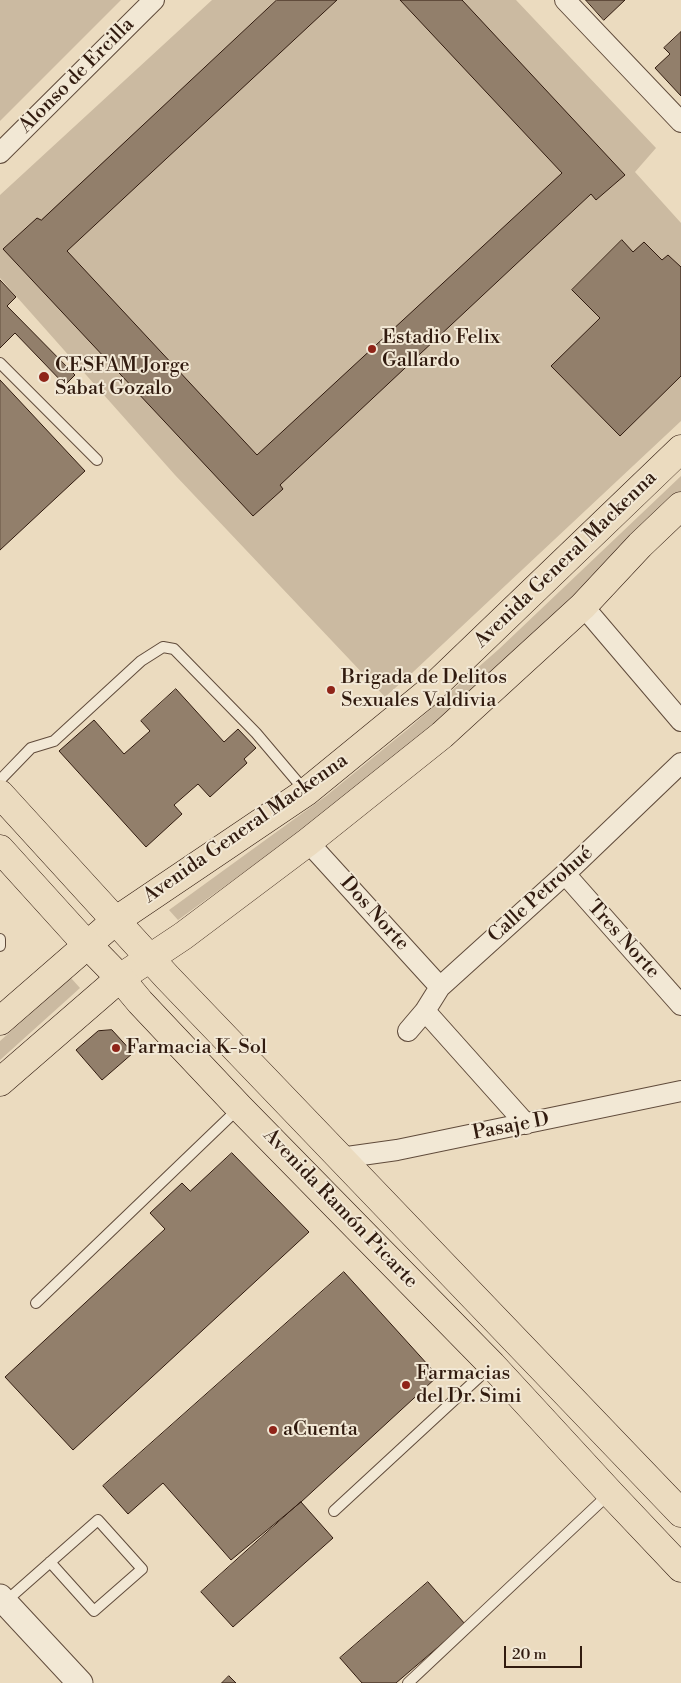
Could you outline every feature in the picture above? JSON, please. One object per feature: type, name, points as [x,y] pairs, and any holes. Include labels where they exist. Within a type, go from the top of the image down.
[{"type":"main road","name":"Avenida General Mackenna","points":[[0,1022],[116,921],[306,792],[427,693],[681,449]]},
{"type":"main road","name":"Avenida General Mackenna","points":[[0,1082],[135,967],[183,936],[308,842],[442,735],[583,606],[640,545],[681,506]]},
{"type":"main road","name":"Avenida Ramón Picarte","points":[[0,794],[116,921],[135,967],[140,1002],[492,1365],[681,1568]]},
{"type":"main road","name":"Avenida Ramón Picarte","points":[[0,849],[88,945],[135,967],[240,1052],[681,1513]]},
{"type":"street","name":"Alonso de Ercilla","points":[[0,153],[154,0]]},
{"type":"street","points":[[565,0],[681,122]]},
{"type":"street","points":[[583,606],[681,721]]},
{"type":"street","name":"Calle Petrohué","points":[[408,1031],[425,1011],[440,986],[565,874],[681,763]]},
{"type":"street","name":"Dos Norte","points":[[308,842],[440,986]]},
{"type":"street","name":"Tres Norte","points":[[565,874],[681,1005]]},
{"type":"street","points":[[425,1011],[526,1124]]},
{"type":"street","name":"Pasaje D","points":[[340,1158],[397,1150],[681,1091]]},
{"type":"street","points":[[2,1600],[72,1680]]},
{"type":"lane","points":[[0,362],[97,460]]},
{"type":"lane","points":[[0,780],[31,748],[54,741],[141,661],[163,647],[174,649],[256,733],[306,792]]},
{"type":"lane","points":[[0,939],[0,946]]},
{"type":"lane","points":[[36,1303],[240,1107]]},
{"type":"lane","points":[[334,1511],[492,1365]]},
{"type":"lane","points":[[408,1683],[610,1493]]},
{"type":"lane","points":[[2,1600],[50,1562],[98,1520],[142,1569],[94,1611],[50,1562]]},
{"type":"shaded area","points":[[0,0],[121,0],[0,121]]},
{"type":"shaded area","name":"Estadio Felix Gallardo","points":[[212,0],[516,0],[656,148],[635,172],[681,223],[681,421],[385,697],[175,475],[0,278],[0,195]]},
{"type":"shaded area","points":[[681,476],[681,495],[439,723],[313,822],[178,920],[169,910],[326,796],[408,729],[499,649]]},
{"type":"shaded area","points":[[71,978],[80,988],[0,1060],[0,1041]]},
{"type":"building","points":[[277,0],[337,0],[67,251],[257,455],[562,173],[400,0],[462,0],[625,175],[596,200],[591,194],[280,485],[283,489],[253,516],[3,249],[37,218],[41,220]]},
{"type":"building","points":[[586,0],[625,0],[604,20]]},
{"type":"building","points":[[681,32],[681,96],[655,68],[670,54],[664,48]]},
{"type":"building","points":[[622,240],[633,252],[644,242],[662,260],[668,255],[681,267],[681,376],[620,436],[551,366],[600,318],[572,290]]},
{"type":"building","points":[[0,280],[16,297],[7,306],[75,375],[65,385],[15,333],[0,348]]},
{"type":"building","points":[[0,380],[85,471],[0,550]]},
{"type":"building","points":[[176,689],[224,742],[238,729],[256,748],[244,759],[247,763],[210,797],[198,784],[174,805],[182,814],[146,847],[59,751],[94,720],[124,754],[150,731],[141,721]]},
{"type":"building","points":[[112,1030],[133,1053],[102,1080],[76,1050],[98,1031]]},
{"type":"building","points":[[232,1153],[309,1232],[73,1450],[5,1377],[165,1229],[150,1213],[182,1183],[190,1191]]},
{"type":"building","name":"aCuenta","points":[[344,1272],[438,1376],[301,1502],[231,1560],[163,1483],[128,1514],[103,1486]]},
{"type":"building","points":[[301,1502],[333,1538],[233,1627],[201,1592]]},
{"type":"building","points":[[428,1582],[465,1624],[396,1683],[362,1683],[340,1658]]},
{"type":"building","points":[[229,1676],[236,1683],[222,1683]]},
{"type":"place","name":"Estadio Felix Gallardo","points":[[372,349]]},
{"type":"place","name":"CESFAM Jorge Sabat Gozalo","points":[[44,377]]},
{"type":"place","name":"Brigada de Delitos Sexuales Valdivia","points":[[331,690]]},
{"type":"place","name":"Farmacia K-Sol","points":[[116,1048]]},
{"type":"place","name":"Farmacias del Dr. Simi","points":[[406,1385]]},
{"type":"place","name":"aCuenta","points":[[273,1430]]}]
